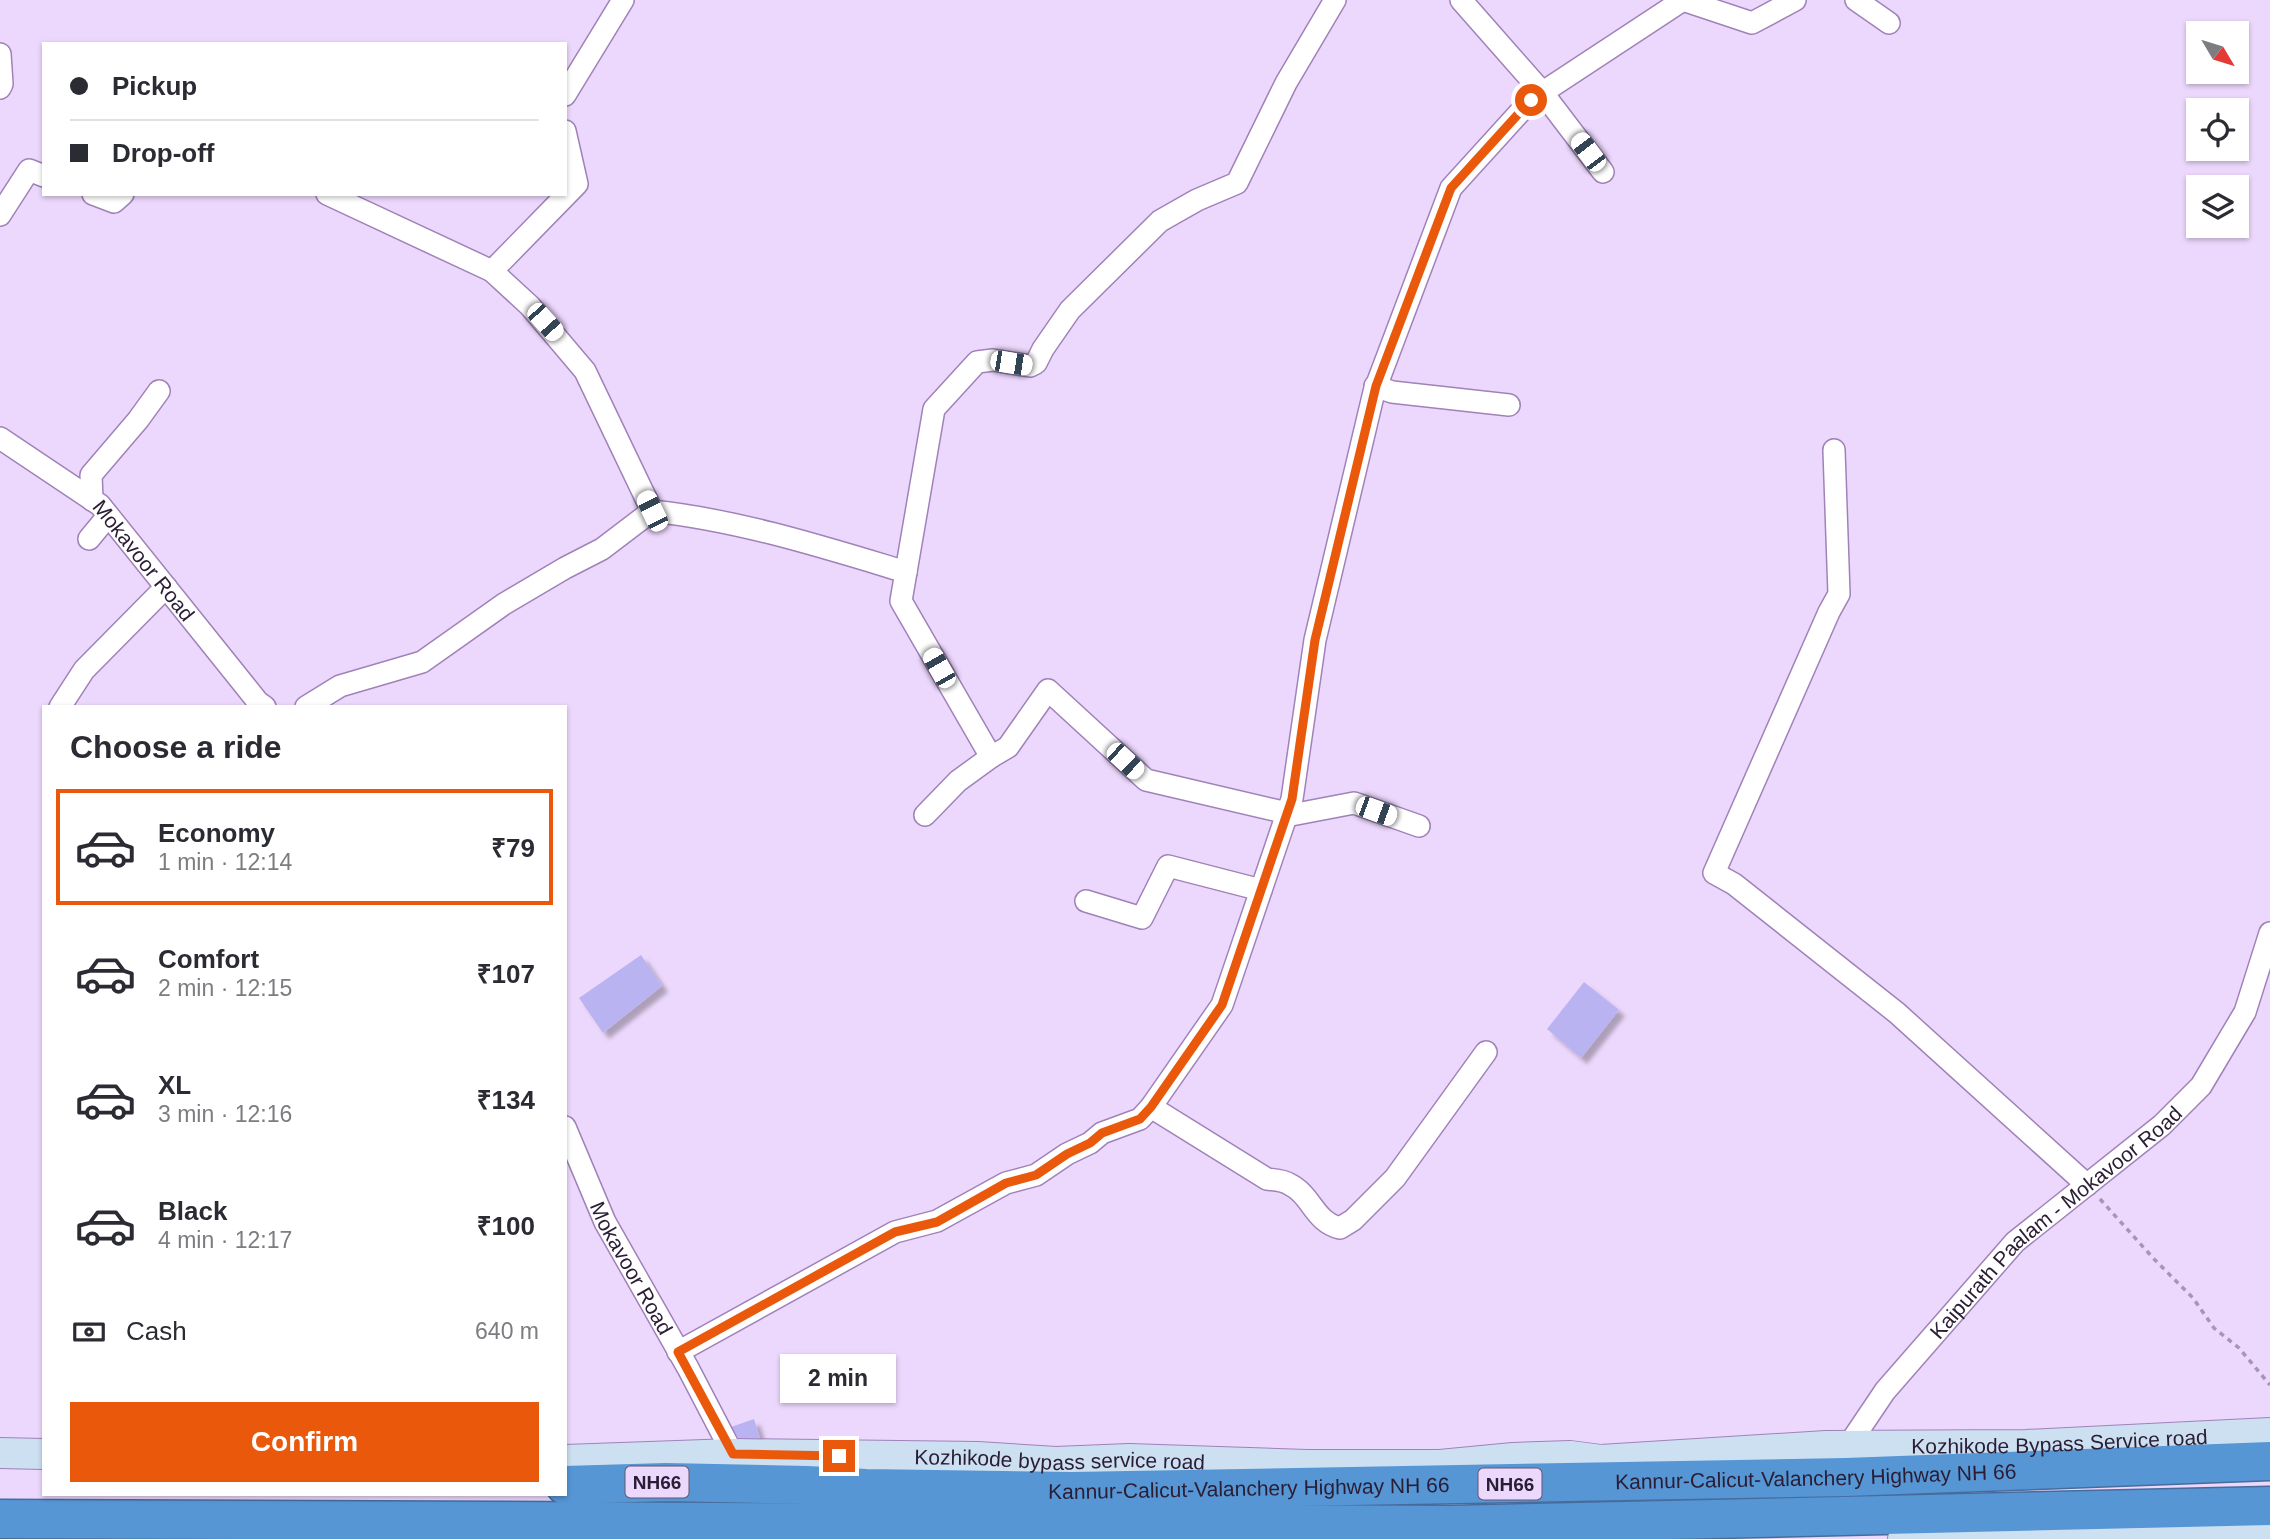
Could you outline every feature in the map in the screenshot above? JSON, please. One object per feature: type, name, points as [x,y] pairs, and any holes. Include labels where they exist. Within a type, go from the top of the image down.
[{"type":"highway","name":"Kannur-Calicut-Valanchery Highway NH 66","points":[[567,1485],[666,1482],[741,1469],[866,1488],[1072,1491],[1594,1483],[2034,1471],[2270,1461]]},
{"type":"highway","points":[[0,1497],[115,1499],[198,1496]]},
{"type":"highway","points":[[0,1519],[794,1531],[1452,1525],[2270,1506]]},
{"type":"street","points":[[567,92],[623,0]]},
{"type":"street","points":[[991,757],[901,601],[934,409],[977,362],[993,360],[1030,366],[1036,363],[1042,349],[1070,310],[1160,221],[1197,200],[1237,183],[1286,83],[1335,0]]},
{"type":"street","points":[[1461,0],[1542,92],[1603,172]]},
{"type":"street","points":[[678,1352],[895,1232],[937,1222],[1006,1183],[1036,1175],[1102,1133],[1140,1119],[1151,1107],[1222,1005],[1292,799],[1315,640],[1376,386],[1451,188],[1531,100],[1683,0],[1752,23],[1795,0]]},
{"type":"street","points":[[1857,0],[1889,23]]},
{"type":"street","points":[[0,54],[0,88]]},
{"type":"street","points":[[567,140],[577,184],[567,194]]},
{"type":"street","points":[[2,209],[29,170],[42,175]]},
{"type":"street","points":[[98,196],[114,202],[121,196]]},
{"type":"street","points":[[331,196],[492,271],[530,306],[585,371],[652,511]]},
{"type":"street","points":[[492,271],[565,196]]},
{"type":"street","points":[[1376,386],[1392,392],[1508,405]]},
{"type":"street","points":[[92,500],[91,475],[159,391]]},
{"type":"street","name":"Mokavoor Road","points":[[0,438],[100,505],[259,705]]},
{"type":"street","points":[[1834,450],[1839,594],[1812,649],[1714,873],[1734,884],[1897,1013],[2087,1185]]},
{"type":"street","points":[[309,705],[340,687],[422,662],[503,604],[603,549],[652,511],[680,514],[811,543],[906,572]]},
{"type":"street","points":[[89,539],[108,516]]},
{"type":"street","points":[[61,705],[84,670],[166,587]]},
{"type":"street","points":[[925,815],[958,781],[1008,747],[1048,690],[1146,780],[1287,814],[1354,803],[1419,826]]},
{"type":"street","points":[[1086,901],[1143,918],[1168,866],[1261,890]]},
{"type":"street","name":"Kaipurath Paalam - Mokavoor Road","points":[[1798,1476],[1848,1446],[1885,1391],[2015,1242],[2162,1125],[2201,1086],[2245,1012],[2270,933]]},
{"type":"street","points":[[1151,1107],[1267,1179],[1288,1183],[1311,1204],[1328,1225],[1339,1228],[1353,1220],[1395,1178],[1486,1052]]},
{"type":"street","name":"Mokavoor Road","points":[[567,1132],[605,1222],[741,1469],[794,1531]]},
{"type":"street","name":"Kozhikode Bypass Service road","points":[[1848,1446],[2026,1445],[2270,1433]]},
{"type":"street","name":"Kozhikode bypass service road","points":[[567,1460],[741,1469],[978,1457],[1056,1462],[1129,1459],[1307,1465],[1440,1465],[1513,1458],[1570,1456],[1601,1460],[1848,1446]]},
{"type":"street","points":[[0,1453],[42,1454]]},
{"type":"street","points":[[1903,1539],[2270,1525]]},
{"type":"path","points":[[2087,1185],[2193,1298],[2214,1328],[2239,1348],[2270,1385]]},
{"type":"building","points":[[641,955],[662,986],[603,1033],[579,998]]},
{"type":"building","points":[[1584,982],[1619,1010],[1581,1058],[1547,1029]]},
{"type":"building","points":[[754,1419],[760,1438],[742,1443],[731,1427]]},
{"type":"route","points":[[839,1456],[733,1454],[678,1352],[895,1232],[937,1222],[1006,1183],[1036,1175],[1102,1133],[1140,1119],[1222,1005],[1292,799],[1315,640],[1376,386],[1451,188],[1531,100]]}]
